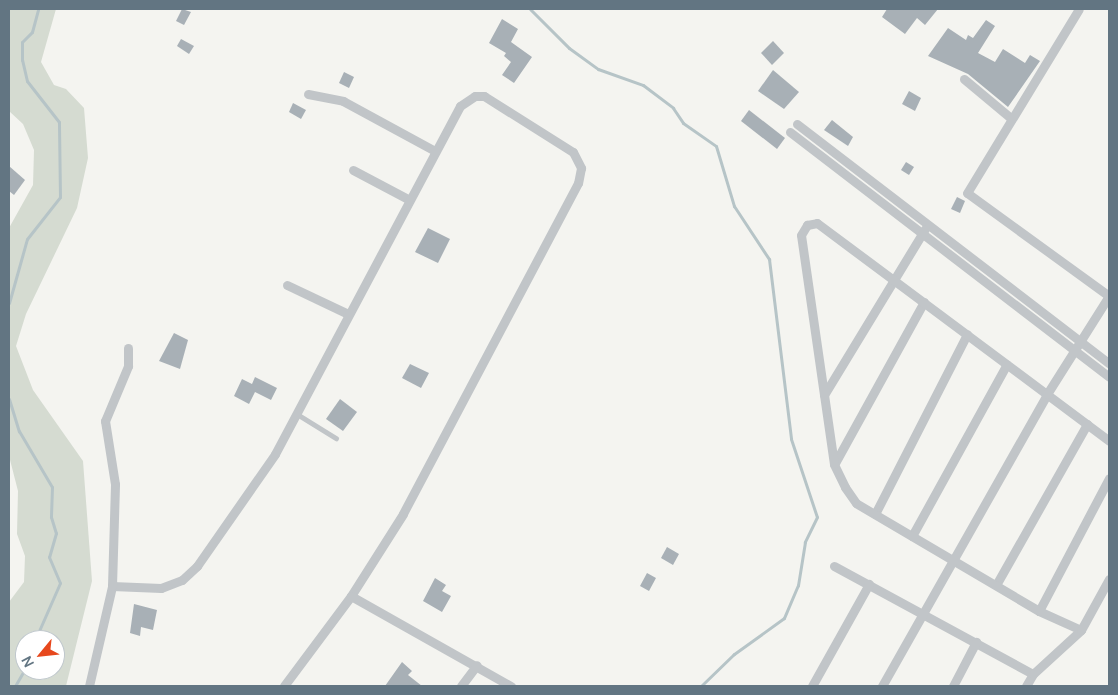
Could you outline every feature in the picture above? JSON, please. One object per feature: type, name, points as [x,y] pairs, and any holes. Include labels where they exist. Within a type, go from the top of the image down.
[{"type":"street","points":[[882,686],[1073,349],[1109,296],[967,193],[1080,9]]},
{"type":"street","points":[[964,79],[1012,119]]},
{"type":"street","points":[[308,94],[343,101],[435,151]]},
{"type":"street","points":[[112,586],[162,588],[187,575],[240,508],[295,414],[408,199],[460,106],[484,96],[573,152],[581,168],[578,183],[435,455],[351,596],[284,686]]},
{"type":"street","points":[[797,124],[1109,363]]},
{"type":"street","points":[[790,132],[1109,377]]},
{"type":"street","points":[[353,170],[408,199]]},
{"type":"street","points":[[1081,630],[1039,611],[856,503],[834,464],[801,235],[806,225],[816,223],[1109,442]]},
{"type":"street","points":[[824,395],[892,279],[928,224]]},
{"type":"street","points":[[287,285],[348,314]]},
{"type":"street","points":[[834,464],[924,302]]},
{"type":"street","points":[[875,514],[967,334]]},
{"type":"street","points":[[89,686],[112,586],[115,484],[105,421],[128,366],[128,348]]},
{"type":"street","points":[[912,536],[1007,364]]},
{"type":"street","points":[[996,585],[1087,424]]},
{"type":"street","points":[[1039,611],[1109,478]]},
{"type":"street","points":[[834,566],[924,613],[1033,674]]},
{"type":"street","points":[[1026,686],[1033,674],[1081,630],[1109,579]]},
{"type":"street","points":[[812,686],[869,584]]},
{"type":"street","points":[[351,596],[511,686]]},
{"type":"street","points":[[953,686],[976,642]]},
{"type":"street","points":[[461,686],[476,666]]},
{"type":"lane","points":[[295,414],[336,438]]},
{"type":"shaded area","points":[[9,9],[56,9],[41,62],[54,85],[66,89],[84,108],[88,158],[77,208],[26,314],[16,346],[33,390],[83,461],[92,581],[66,686],[9,686],[9,602],[24,582],[25,556],[17,534],[18,491],[9,456],[9,228],[33,185],[34,150],[23,124],[9,111]]},
{"type":"building","points":[[182,9],[191,12],[184,25],[176,21]]},
{"type":"building","points":[[887,9],[938,9],[925,25],[917,18],[905,34],[882,17]]},
{"type":"building","points":[[502,19],[518,29],[511,42],[532,57],[514,83],[502,75],[511,62],[504,56],[506,53],[489,43]]},
{"type":"building","points":[[986,20],[995,26],[978,53],[995,62],[1003,49],[1025,63],[1030,55],[1040,61],[1008,107],[968,74],[928,56],[948,28],[966,40],[968,35],[973,38]]},
{"type":"building","points":[[181,39],[194,46],[189,54],[177,46]]},
{"type":"building","points":[[773,41],[784,53],[772,65],[761,53]]},
{"type":"building","points":[[773,70],[799,92],[784,109],[758,91]]},
{"type":"building","points":[[344,72],[354,77],[349,88],[339,83]]},
{"type":"building","points":[[909,91],[921,98],[915,111],[902,104]]},
{"type":"building","points":[[293,103],[306,110],[301,119],[289,112]]},
{"type":"building","points":[[749,110],[785,138],[777,149],[741,121]]},
{"type":"building","points":[[832,120],[853,137],[848,146],[824,130]]},
{"type":"building","points":[[906,162],[914,167],[909,175],[901,170]]},
{"type":"building","points":[[9,166],[25,180],[14,195],[9,191]]},
{"type":"building","points":[[957,197],[965,201],[960,213],[951,209]]},
{"type":"building","points":[[428,228],[450,239],[438,263],[415,252]]},
{"type":"building","points":[[174,333],[188,340],[180,369],[159,361]]},
{"type":"building","points":[[410,364],[429,373],[421,388],[402,378]]},
{"type":"building","points":[[255,377],[277,388],[271,400],[255,392],[249,404],[234,396],[242,379],[252,384]]},
{"type":"building","points":[[340,399],[357,412],[343,431],[326,419]]},
{"type":"building","points":[[667,547],[679,554],[673,565],[661,558]]},
{"type":"building","points":[[647,573],[656,578],[649,591],[640,586]]},
{"type":"building","points":[[435,578],[446,585],[442,591],[451,596],[442,612],[423,601]]},
{"type":"building","points":[[134,604],[157,610],[153,630],[141,627],[140,636],[130,633]]},
{"type":"building","points":[[402,662],[412,671],[408,675],[422,686],[385,686]]},
{"type":"waterway","points":[[9,303],[27,239],[60,197],[59,122],[27,81],[22,60],[22,42],[32,32],[38,9]]},
{"type":"waterway","points":[[530,9],[569,48],[598,69],[643,85],[673,108],[683,123],[716,146],[734,206],[769,259],[791,439],[817,517],[805,542],[798,585],[784,618],[734,654],[701,686]]},
{"type":"waterway","points":[[9,399],[19,431],[52,487],[51,517],[56,533],[49,557],[60,583],[39,630]]},
{"type":"waterway","points":[[15,686],[19,680]]}]
